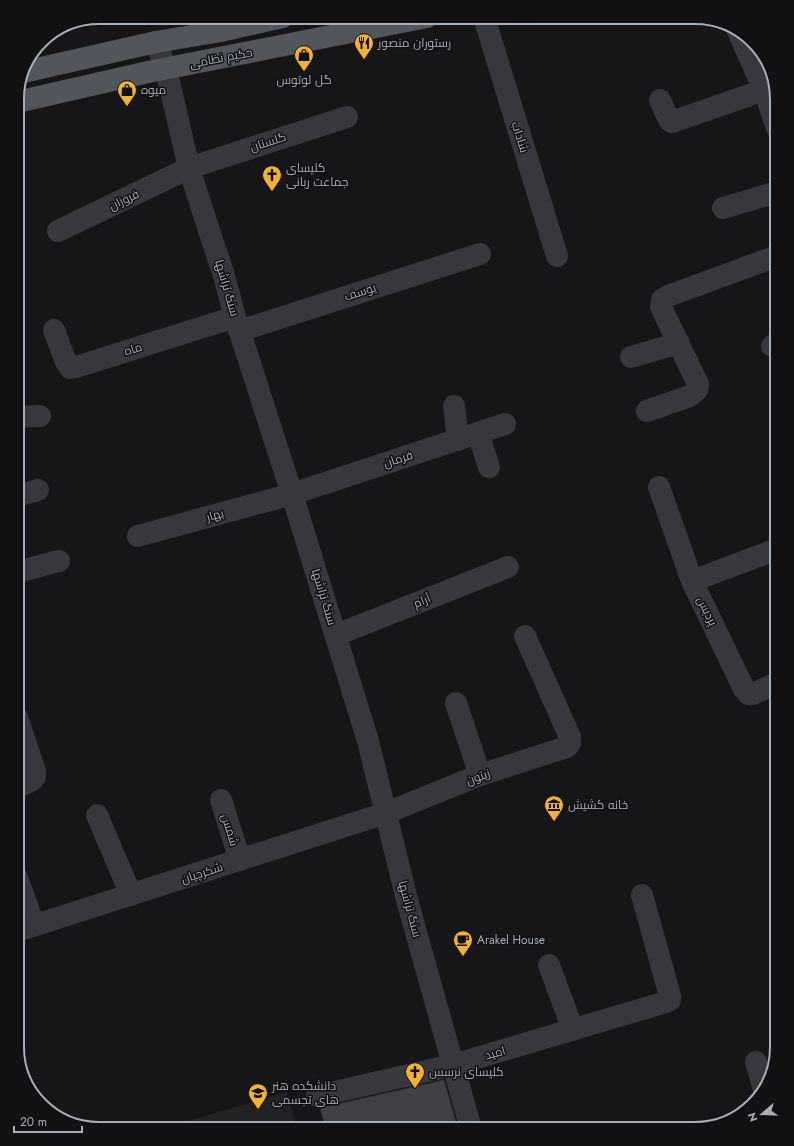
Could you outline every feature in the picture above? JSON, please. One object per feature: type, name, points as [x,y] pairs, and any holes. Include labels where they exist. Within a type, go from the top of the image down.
[{"type":"main road","points":[[30,70],[156,42],[217,24]]},
{"type":"main road","name":"حکیم نظامی","points":[[24,100],[166,69],[392,24]]},
{"type":"street","name":"شاداب","points":[[486,24],[557,256]]},
{"type":"street","points":[[742,40],[764,90],[770,108]]},
{"type":"street","name":"سنگ تراشها","points":[[156,42],[166,69],[189,168],[224,272],[237,324],[292,494],[368,741],[408,900],[469,1122]]},
{"type":"street","points":[[660,100],[669,120],[672,122],[764,90]]},
{"type":"street","name":"گلستان","points":[[189,168],[347,117]]},
{"type":"street","name":"فروزان","points":[[58,231],[189,168]]},
{"type":"street","points":[[723,208],[770,194]]},
{"type":"street","name":"یوسف","points":[[237,324],[480,254]]},
{"type":"street","points":[[647,412],[690,396],[697,390],[698,384],[661,307],[662,300],[668,296],[770,259]]},
{"type":"street","name":"ماه","points":[[54,330],[66,362],[70,368],[237,324]]},
{"type":"street","points":[[631,358],[679,343]]},
{"type":"street","points":[[454,406],[458,440]]},
{"type":"street","points":[[24,417],[40,416]]},
{"type":"street","name":"فرمان","points":[[292,494],[505,424]]},
{"type":"street","points":[[478,433],[489,467]]},
{"type":"street","points":[[660,486],[692,581]]},
{"type":"street","points":[[24,494],[38,490]]},
{"type":"street","name":"بهار","points":[[138,536],[292,494]]},
{"type":"street","name":"پردیس","points":[[770,552],[692,581],[744,689],[748,694],[753,694],[770,686]]},
{"type":"street","points":[[24,570],[59,561]]},
{"type":"street","name":"آرام","points":[[336,635],[508,567]]},
{"type":"street","name":"زیتون","points":[[386,813],[480,775],[567,748],[570,743],[570,737],[525,636]]},
{"type":"street","points":[[456,703],[480,775]]},
{"type":"street","points":[[24,738],[35,771],[35,777],[24,784]]},
{"type":"street","name":"شمس","points":[[221,800],[240,860]]},
{"type":"street","name":"شکرچیان","points":[[26,928],[386,813]]},
{"type":"street","points":[[96,815],[131,895]]},
{"type":"street","name":"امید","points":[[317,1096],[453,1065],[670,1000],[642,896]]},
{"type":"street","points":[[24,917],[26,928]]},
{"type":"street","points":[[549,965],[573,1030]]},
{"type":"street","points":[[756,1062],[762,1081]]},
{"type":"shaded area","name":"دانشکده هنر های تجسمی","points":[[287,1092],[295,1122],[184,1122]]},
{"type":"building","name":"کلیسای نرسس","points":[[444,1080],[456,1122],[324,1122],[320,1108]]},
{"type":"place","name":"رستوران منصور","points":[[364,60]]},
{"type":"place","name":"گل لوتوس","points":[[304,72]]},
{"type":"place","name":"میوه","points":[[127,107]]},
{"type":"place","name":"کلیسای جماعت ربانی","points":[[272,192]]},
{"type":"place","name":"خانه کشیش","points":[[554,822]]},
{"type":"place","name":"Arakel House","points":[[463,957]]},
{"type":"place","name":"کلیسای نرسس","points":[[415,1089]]},
{"type":"place","name":"دانشکده هنر های تجسمی","points":[[258,1110]]}]
